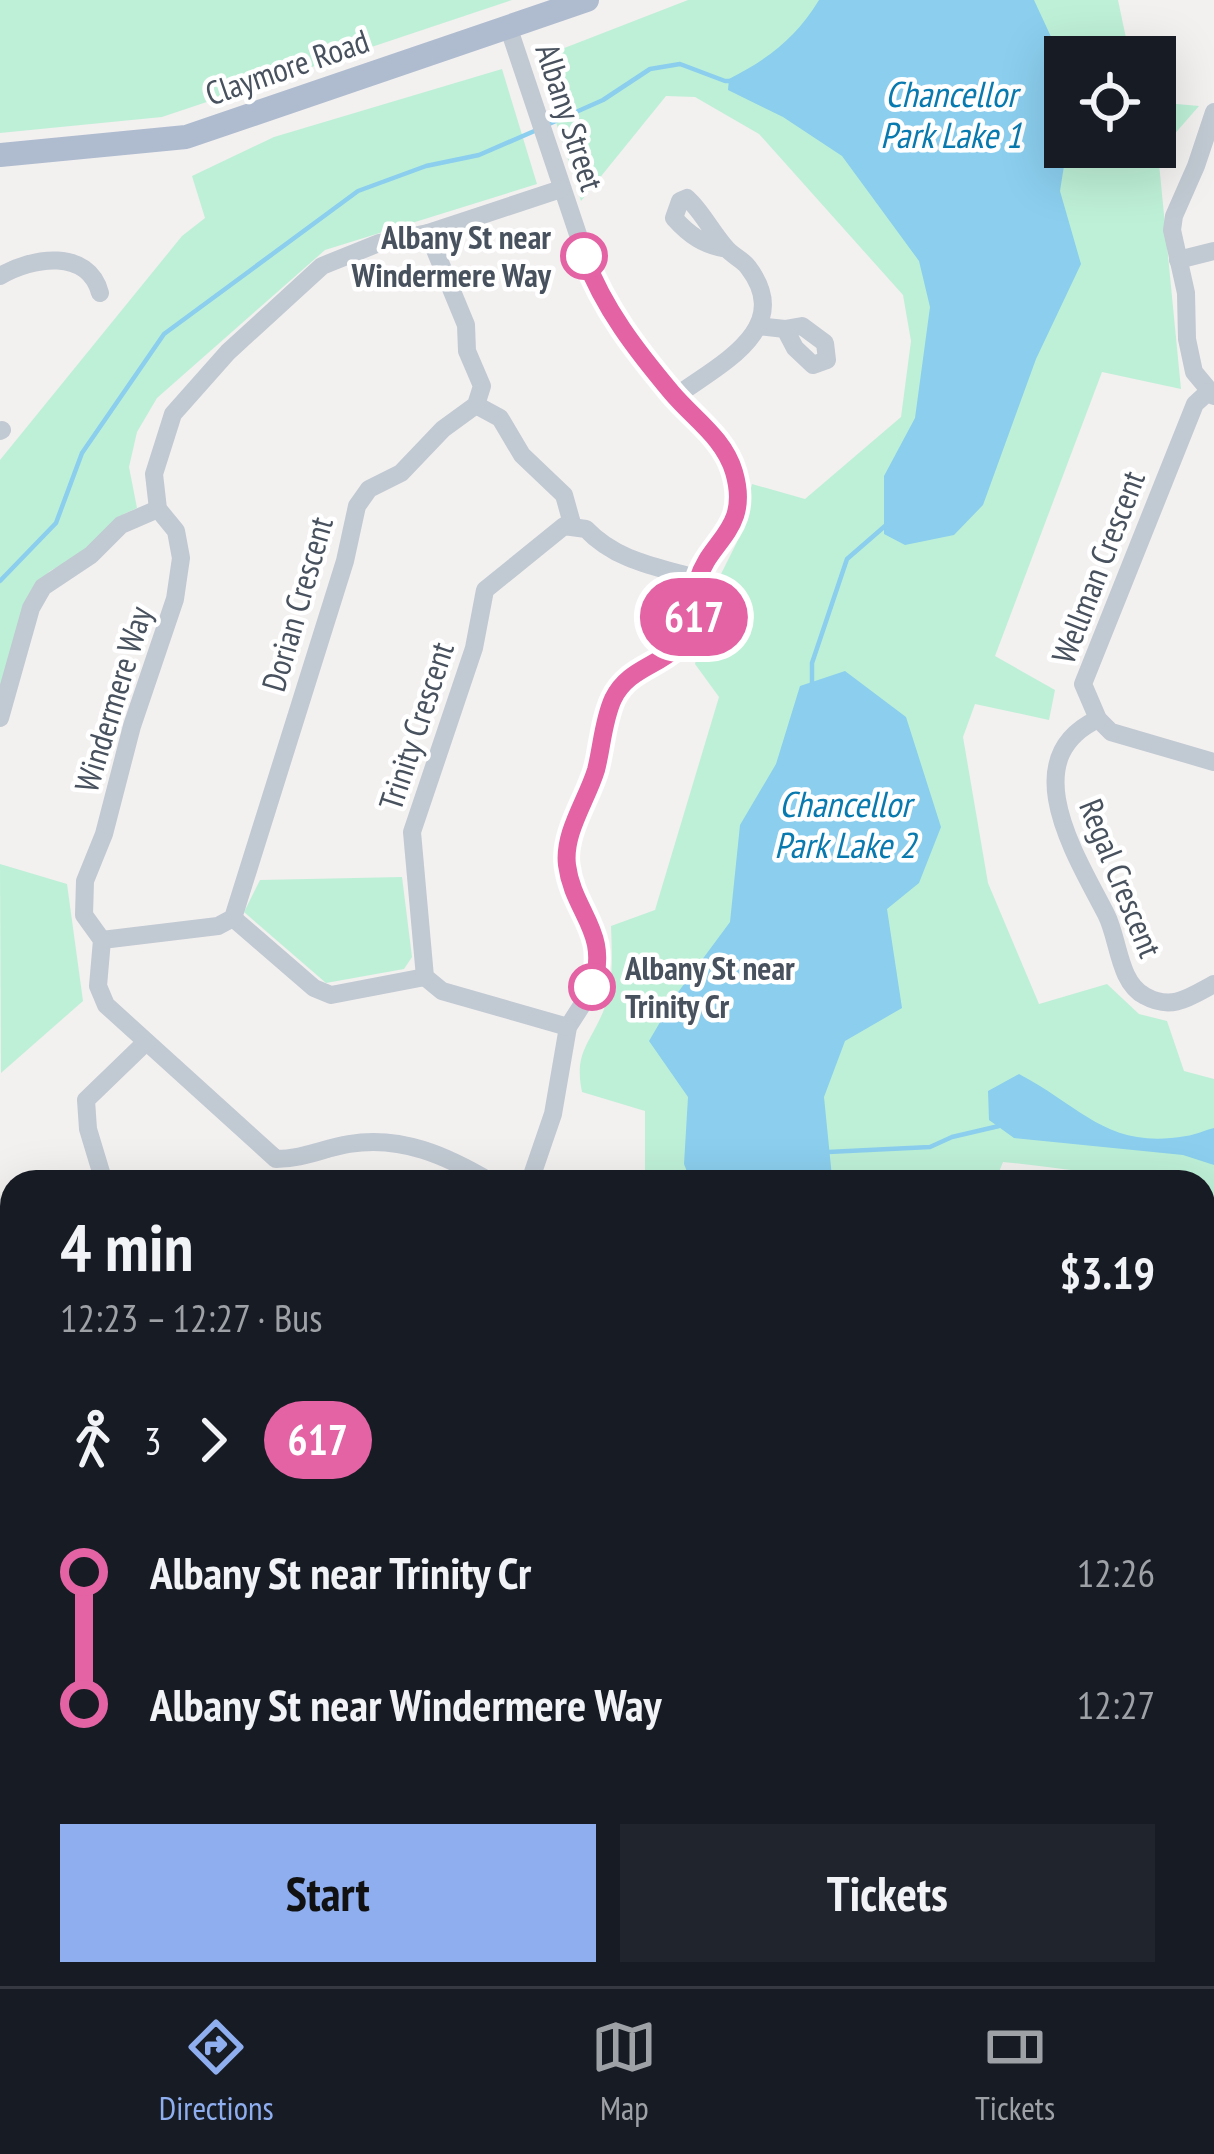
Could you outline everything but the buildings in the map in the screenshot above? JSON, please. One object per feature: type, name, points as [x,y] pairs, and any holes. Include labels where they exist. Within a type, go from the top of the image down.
[{"type":"main road","name":"Claymore Road","points":[[0,155],[186,137],[587,0]]},
{"type":"street","name":"Albany Street","points":[[508,26],[599,297],[675,397],[724,448],[737,487],[731,526],[699,579],[695,616],[682,641],[627,679],[613,700],[595,774],[571,834],[567,868],[593,927],[598,957],[594,983],[568,1027],[553,1114],[535,1170]]},
{"type":"street","points":[[1211,394],[1194,372],[1187,339],[1186,293],[1172,230],[1214,112]]},
{"type":"street","name":"Windermere Way","points":[[469,1170],[399,1141],[348,1144],[299,1159],[276,1160],[106,1005],[98,986],[102,940],[84,915],[85,881],[104,834],[131,726],[175,599],[181,558],[176,531],[158,508],[154,474],[173,415],[229,352],[322,266],[379,243],[428,233],[561,189]]},
{"type":"street","points":[[428,233],[466,325],[467,351],[482,386],[476,405],[500,418],[522,455],[565,495],[573,527],[586,529],[604,548],[619,555],[699,579]]},
{"type":"street","points":[[675,397],[736,354],[758,326],[763,309],[760,291],[745,262],[727,249]]},
{"type":"street","points":[[1178,260],[1214,251]]},
{"type":"street","points":[[0,276],[21,266],[76,262],[88,269],[100,293]]},
{"type":"street","points":[[758,326],[785,329]]},
{"type":"street","name":"Wellman Crescent","points":[[1098,718],[1083,684],[1195,404],[1211,394]]},
{"type":"street","name":"Dorian Crescent","points":[[232,918],[345,561],[357,506],[369,489],[401,473],[443,429],[476,405]]},
{"type":"street","points":[[0,718],[31,608],[43,587],[91,555],[121,525],[158,508]]},
{"type":"street","name":"Trinity Crescent","points":[[425,977],[412,832],[473,648],[485,590],[564,526],[573,527]]},
{"type":"street","points":[[1098,718],[1112,732],[1214,762]]},
{"type":"street","name":"Regal Crescent","points":[[1098,718],[1078,728],[1061,752],[1057,798],[1073,851],[1116,938],[1128,980],[1149,999],[1171,1004],[1214,984]]},
{"type":"street","points":[[102,940],[218,926],[232,918],[314,988],[331,995],[425,977],[442,992],[568,1027]]},
{"type":"street","points":[[100,1170],[88,1129],[86,1100],[146,1042]]},
{"type":"green space","points":[[0,0],[512,0],[162,117],[0,133]]},
{"type":"green space","points":[[688,0],[1118,0],[1126,36],[1044,36],[1044,168],[1159,168],[1181,389],[1102,372],[995,656],[1055,690],[1049,720],[975,704],[963,737],[988,883],[1039,1004],[1107,984],[1139,1014],[1167,1021],[1184,1071],[1214,1079],[1214,1170],[1070,1170],[1003,1162],[1000,1170],[645,1170],[645,1111],[582,1092],[581,1058],[609,991],[611,926],[655,910],[719,697],[695,664],[716,584],[737,542],[752,484],[805,499],[901,417],[911,341],[903,295],[759,134],[695,97],[666,96],[581,201],[536,59]]},
{"type":"green space","points":[[502,69],[537,184],[325,250],[157,398],[137,432],[129,467],[137,508],[34,587],[0,692],[0,460],[182,236],[205,218],[192,176],[274,137]]},
{"type":"green space","points":[[1176,104],[1199,106],[1176,132]]},
{"type":"green space","points":[[0,864],[67,884],[83,1001],[1,1073]]},
{"type":"green space","points":[[402,877],[412,957],[404,969],[326,983],[244,912],[260,880]]},
{"type":"water","name":"Chancellor Park Lake 1","points":[[819,0],[1034,0],[1051,36],[1044,36],[1044,168],[1064,168],[1060,191],[1081,264],[1036,359],[983,505],[954,535],[905,545],[884,534],[884,476],[915,418],[930,307],[919,261],[842,156],[783,117],[728,90],[729,79],[756,64],[801,26]]},
{"type":"water","name":"Chancellor Park Lake 2","points":[[845,671],[906,717],[941,827],[919,883],[887,909],[902,1008],[845,1041],[824,1097],[831,1170],[686,1170],[688,1097],[649,1041],[730,922],[740,825],[776,764],[800,686]]},
{"type":"water","points":[[1019,1074],[1097,1123],[1136,1137],[1159,1139],[1214,1128],[1214,1165],[1183,1155],[1014,1138],[989,1120],[988,1091]]},
{"type":"waterway","points":[[549,124],[603,100],[650,69],[680,64],[735,81]]},
{"type":"waterway","points":[[0,581],[56,523],[82,453],[164,334],[358,191],[426,166],[479,155],[539,129]]},
{"type":"waterway","points":[[812,684],[812,663],[847,559],[885,526]]},
{"type":"waterway","points":[[828,1152],[930,1147],[999,1126]]},
{"type":"bus line","name":"617","points":[[584,256],[599,297],[612,316],[675,397],[724,448],[737,487],[731,526],[699,579],[695,616],[687,633],[677,648],[627,679],[613,700],[595,774],[571,834],[567,868],[597,943],[592,987]]},
{"type":"place","name":"Albany St near Windermere Way","points":[[584,256]]},
{"type":"place","name":"Albany St near Trinity Cr","points":[[592,987]]}]
